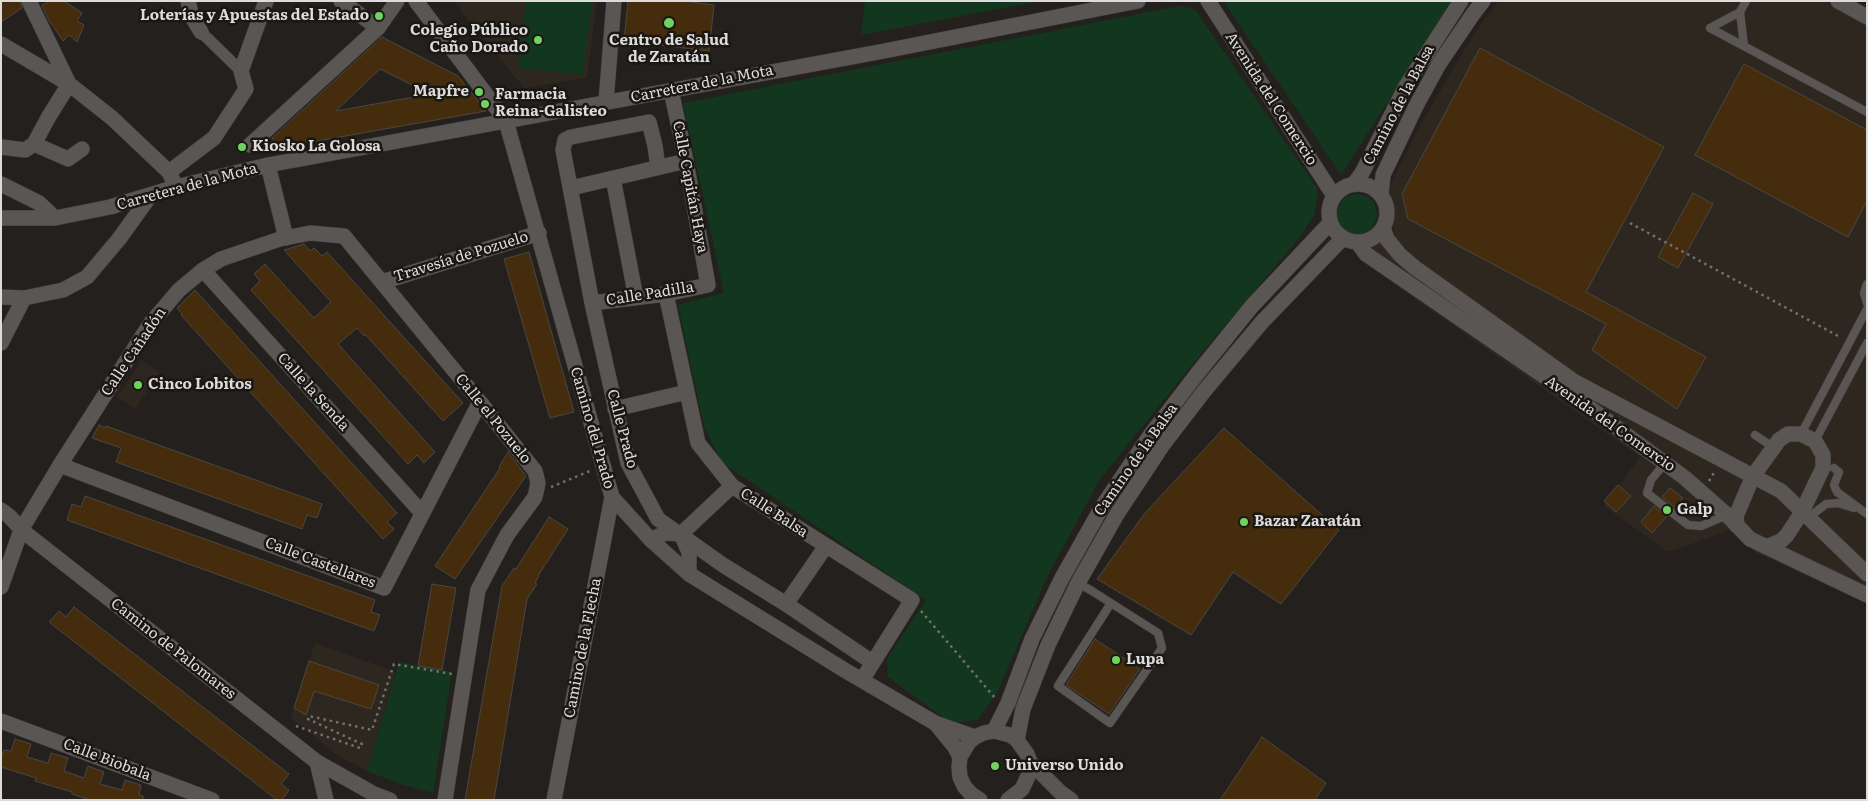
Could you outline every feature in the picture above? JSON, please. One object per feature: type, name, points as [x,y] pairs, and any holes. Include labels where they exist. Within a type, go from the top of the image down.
[{"type":"street","points":[[29,1],[69,84]]},
{"type":"street","points":[[169,172],[214,138],[246,89],[241,71],[201,32],[192,16],[188,1]]},
{"type":"street","points":[[241,71],[266,1]]},
{"type":"street","points":[[341,1],[378,28]]},
{"type":"street","points":[[250,145],[378,28],[397,1]]},
{"type":"street","points":[[416,1],[506,120]]},
{"type":"street","points":[[606,102],[614,1]]},
{"type":"street","name":"Carretera de la Mota","points":[[1,218],[55,218],[110,208],[176,187],[268,166],[506,120],[879,52],[1138,1]]},
{"type":"street","name":"Avenida del Comercio","points":[[1208,1],[1334,196]]},
{"type":"street","name":"Camino de la Balsa","points":[[1354,184],[1362,173],[1406,86],[1461,1]]},
{"type":"street","name":"Camino de la Balsa","points":[[1381,195],[1383,176],[1416,106],[1439,64],[1483,1]]},
{"type":"street","points":[[1838,1],[1867,17]]},
{"type":"street","points":[[1,44],[69,84],[112,118],[169,172],[176,187]]},
{"type":"street","points":[[1,148],[25,150],[34,144],[69,84]]},
{"type":"street","name":"Calle Capitán Haya","points":[[671,90],[686,160],[708,285]]},
{"type":"street","name":"Camino del Prado","points":[[506,120],[612,497],[651,540],[689,574],[935,723],[975,737]]},
{"type":"street","name":"Calle Prado","points":[[658,167],[649,122],[571,137],[565,140],[563,150],[592,303],[628,463],[658,519],[723,565],[786,604],[872,662]]},
{"type":"street","points":[[34,144],[68,159],[82,149]]},
{"type":"street","points":[[571,188],[686,160]]},
{"type":"street","points":[[268,166],[286,238]]},
{"type":"street","points":[[613,178],[636,298]]},
{"type":"street","points":[[1,184],[39,203],[55,218]]},
{"type":"street","points":[[1354,184],[1369,186],[1381,195],[1387,211],[1383,228],[1372,239],[1350,240],[1335,232],[1330,223],[1329,209],[1334,196],[1346,186],[1354,184]]},
{"type":"street","points":[[1,297],[24,298],[63,290],[87,277],[119,239],[150,196]]},
{"type":"street","name":"Camino de la Balsa","points":[[994,732],[1008,703],[1036,631],[1062,578],[1107,499],[1151,434],[1246,314],[1330,223]]},
{"type":"street","name":"Avenida del Comercio","points":[[1383,228],[1387,239],[1400,255],[1414,267],[1575,382],[1781,491],[1867,574]]},
{"type":"street","name":"Calle el Pozuelo","points":[[286,238],[310,233],[344,236],[535,471],[538,483]]},
{"type":"street","name":"Travesía de Pozuelo","points":[[382,282],[539,233]]},
{"type":"street","name":"Calle Cañadón","points":[[1,586],[21,530],[150,324],[179,290],[221,258],[286,238]]},
{"type":"street","name":"Avenida del Comercio","points":[[1350,240],[1366,254],[1586,405],[1665,463],[1701,492],[1750,539],[1867,595]]},
{"type":"street","name":"Camino de la Balsa","points":[[1017,740],[1023,709],[1048,645],[1078,583],[1117,514],[1162,446],[1205,390],[1262,322],[1350,240]]},
{"type":"street","name":"Calle la Senda","points":[[203,270],[422,513]]},
{"type":"street","name":"Calle Padilla","points":[[592,303],[666,294],[708,285]]},
{"type":"street","name":"Calle Balsa","points":[[666,294],[698,443],[732,486],[912,600]]},
{"type":"street","points":[[1,343],[24,298]]},
{"type":"street","points":[[615,409],[687,392]]},
{"type":"street","name":"Calle Castellares","points":[[60,465],[384,588],[480,402]]},
{"type":"street","points":[[1732,520],[1736,516],[1754,476],[1772,447],[1779,440],[1788,434],[1801,434],[1816,441],[1828,468],[1805,515],[1781,541],[1766,547]]},
{"type":"street","points":[[445,800],[478,590],[508,535],[535,497],[538,483]]},
{"type":"street","points":[[651,540],[665,533],[681,534],[732,486]]},
{"type":"street","name":"Camino de la Flecha","points":[[554,800],[612,497]]},
{"type":"street","name":"Camino de Palomares","points":[[1,510],[21,530],[317,762],[374,794],[390,800]]},
{"type":"street","points":[[681,534],[689,552],[689,574]]},
{"type":"street","points":[[786,604],[826,546]]},
{"type":"street","points":[[862,680],[912,600]]},
{"type":"street","name":"Calle Biobala","points":[[1,721],[212,800]]},
{"type":"street","name":"Camino del Prado","points":[[935,723],[960,756]]},
{"type":"street","points":[[980,800],[971,794],[962,782],[958,767],[960,756],[968,742],[975,737],[984,733],[994,732],[1010,735],[1017,740],[1030,762],[1060,792],[1071,800]]},
{"type":"street","points":[[317,762],[326,800]]},
{"type":"street","points":[[1017,798],[1027,781],[1030,762]]},
{"type":"lane","points":[[1746,1],[1740,12],[1710,28],[1867,112]]},
{"type":"lane","points":[[1740,12],[1744,46]]},
{"type":"lane","points":[[1867,284],[1864,293],[1867,303]]},
{"type":"lane","points":[[1801,434],[1867,309]]},
{"type":"lane","points":[[1816,441],[1867,343]]},
{"type":"lane","points":[[1755,435],[1772,447]]},
{"type":"lane","points":[[1665,463],[1651,480],[1647,493],[1688,525],[1701,526],[1732,520]]},
{"type":"lane","points":[[1828,468],[1844,468]]},
{"type":"lane","points":[[1828,468],[1838,472],[1834,485],[1835,490],[1864,512]]},
{"type":"lane","points":[[1805,515],[1826,504],[1838,503],[1864,512]]},
{"type":"lane","points":[[1078,583],[1111,603],[1158,633],[1162,648],[1110,723],[1058,686],[1111,603]]},
{"type":"path","points":[[1630,223],[1849,342]]},
{"type":"path","points":[[1701,492],[1724,460]]},
{"type":"path","points":[[538,483],[549,488],[603,465]]},
{"type":"path","points":[[912,600],[996,698]]},
{"type":"path","points":[[296,726],[360,748],[362,744],[308,719],[309,716],[372,730],[394,664],[464,676]]},
{"type":"shaded area","name":"Colegio Público Caño Dorado","points":[[453,1],[597,1],[587,78],[524,88]]},
{"type":"shaded area","points":[[1499,1],[1826,1],[1867,23],[1867,604],[1755,552],[1731,530],[1668,552],[1604,506],[1640,457],[1357,258],[1394,231],[1387,192],[1422,122],[1475,32]]},
{"type":"shaded area","name":"Cinco Lobitos","points":[[142,360],[160,373],[135,409],[117,397]]},
{"type":"shaded area","points":[[315,643],[396,672],[367,771],[339,756],[291,718]]},
{"type":"green space","points":[[526,1],[592,1],[583,75],[518,68]]},
{"type":"green space","points":[[865,1],[1041,1],[861,35]]},
{"type":"green space","points":[[1452,1],[1341,175],[1224,2]]},
{"type":"green space","points":[[1180,6],[1195,9],[1318,190],[1314,215],[1297,241],[1210,343],[1100,479],[1048,575],[998,691],[977,720],[951,723],[888,677],[887,659],[926,600],[721,462],[704,426],[678,305],[724,293],[683,103]]},
{"type":"green space","points":[[1357,194],[1371,200],[1377,214],[1371,228],[1357,234],[1343,228],[1337,214],[1343,200]]},
{"type":"green space","points":[[399,662],[452,672],[433,793],[400,784],[367,771]]},
{"type":"building","points":[[1,1],[20,1],[22,8],[1,22]]},
{"type":"building","points":[[50,1],[64,1],[82,13],[77,21],[84,25],[77,42],[69,35],[63,41],[48,19],[42,5]]},
{"type":"building","name":"Centro de Salud de Zaratán","points":[[628,1],[684,1],[714,5],[709,51],[624,41]]},
{"type":"building","points":[[382,37],[458,76],[486,111],[278,148],[272,138]],"holes":[[[380,69],[430,94],[336,111]]]},
{"type":"building","points":[[1480,48],[1664,147],[1586,292],[1706,357],[1677,409],[1592,350],[1606,324],[1408,219],[1402,194]]},
{"type":"building","points":[[1744,64],[1867,130],[1867,201],[1848,237],[1695,155]]},
{"type":"building","points":[[1693,193],[1713,204],[1678,268],[1658,257]]},
{"type":"building","points":[[304,244],[310,251],[314,248],[322,256],[327,252],[463,403],[443,421],[365,334],[364,336],[357,328],[338,344],[435,452],[424,463],[417,455],[408,464],[251,290],[260,281],[254,274],[265,264],[314,318],[331,302],[284,250]]},
{"type":"building","points":[[529,252],[574,412],[550,418],[504,259]]},
{"type":"building","points":[[195,290],[397,513],[387,522],[394,529],[383,539],[181,315],[177,308]]},
{"type":"building","points":[[99,425],[322,504],[317,518],[307,515],[302,529],[116,462],[121,448],[92,438]]},
{"type":"building","name":"Bazar Zaratán","points":[[1224,428],[1339,530],[1281,604],[1233,572],[1191,635],[1097,579],[1145,513]]},
{"type":"building","points":[[508,452],[526,476],[455,579],[435,566],[500,468]]},
{"type":"building","points":[[1618,485],[1631,496],[1616,512],[1604,501]]},
{"type":"building","points":[[1670,488],[1683,498],[1674,507],[1662,497]]},
{"type":"building","points":[[85,496],[375,600],[371,612],[380,615],[374,631],[67,520],[72,504],[81,507]]},
{"type":"building","points":[[1654,506],[1667,516],[1652,533],[1641,522]]},
{"type":"building","points":[[549,517],[568,529],[538,576],[535,583],[537,584],[527,599],[494,800],[465,800],[502,586],[514,568],[516,569]]},
{"type":"building","points":[[432,584],[456,588],[442,670],[418,666]]},
{"type":"building","points":[[74,607],[289,774],[281,784],[289,790],[282,800],[277,800],[49,622],[59,611],[66,617]]},
{"type":"building","points":[[1095,639],[1140,669],[1109,714],[1066,685]]},
{"type":"building","points":[[309,661],[379,685],[371,709],[314,691],[306,715],[294,708]]},
{"type":"building","points":[[1262,737],[1326,783],[1315,800],[1220,800]]},
{"type":"building","points":[[15,739],[31,744],[27,757],[48,763],[51,753],[68,758],[64,771],[84,778],[88,766],[104,772],[100,784],[122,790],[125,780],[141,785],[139,795],[143,796],[143,800],[90,800],[72,794],[72,792],[35,781],[36,778],[1,767],[1,758],[4,750],[11,751]]},
{"type":"place","name":"Loterías y Apuestas del Estado","points":[[379,16]]},
{"type":"place","name":"Centro de Salud de Zaratán","points":[[669,23]]},
{"type":"place","name":"Colegio Público Caño Dorado","points":[[538,40]]},
{"type":"place","name":"Mapfre","points":[[479,92]]},
{"type":"place","name":"Farmacia Reina-Galisteo","points":[[485,104]]},
{"type":"place","name":"Kiosko La Golosa","points":[[242,147]]},
{"type":"place","name":"Cinco Lobitos","points":[[138,385]]},
{"type":"place","name":"Galp","points":[[1667,510]]},
{"type":"place","name":"Bazar Zaratán","points":[[1244,522]]},
{"type":"place","name":"Lupa","points":[[1116,660]]},
{"type":"place","name":"Universo Unido","points":[[995,766]]}]
